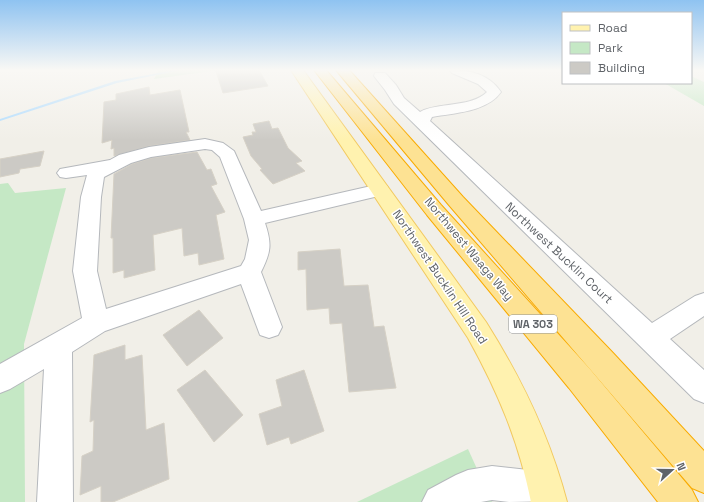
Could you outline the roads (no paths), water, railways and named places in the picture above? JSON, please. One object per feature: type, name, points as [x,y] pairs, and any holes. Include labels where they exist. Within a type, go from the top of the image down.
[{"type":"highway","name":"Northwest Waaga Way","points":[[339,93],[434,210],[579,378],[680,502]]},
{"type":"highway","name":"Northwest Waaga Way","points":[[362,93],[456,202],[704,476]]},
{"type":"highway","points":[[626,389],[704,466]]},
{"type":"main road","name":"Northwest Bucklin Hill Road","points":[[313,93],[477,330],[498,363],[517,401],[528,428],[548,495]]},
{"type":"street","name":"Northwest Bucklin Court","points":[[393,93],[399,101],[424,118],[704,389]]},
{"type":"street","points":[[424,118],[488,100],[494,93]]},
{"type":"street","points":[[0,379],[59,346],[96,323],[249,272],[256,259],[260,240],[254,219],[228,155],[217,146],[205,144],[149,152],[112,165],[66,174]]},
{"type":"street","points":[[96,323],[85,271],[91,197],[96,174],[112,165]]},
{"type":"street","points":[[254,219],[380,190]]},
{"type":"street","points":[[249,272],[269,326]]},
{"type":"street","points":[[650,338],[704,303]]},
{"type":"street","points":[[55,502],[59,346]]},
{"type":"street","points":[[440,502],[468,487],[492,483],[548,495]]},
{"type":"waterway","points":[[0,120],[81,93]]}]
